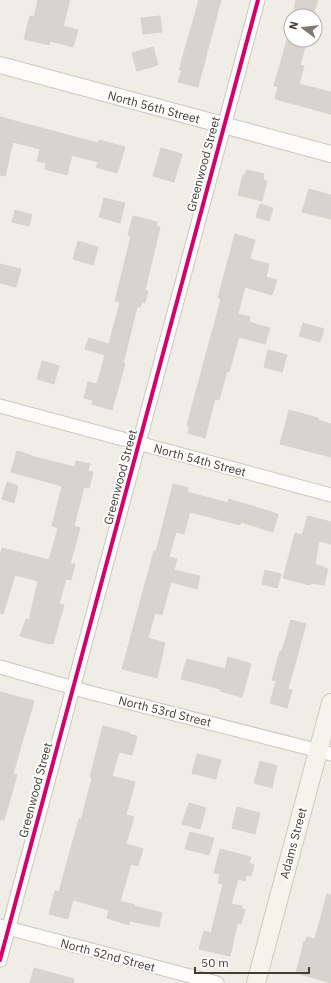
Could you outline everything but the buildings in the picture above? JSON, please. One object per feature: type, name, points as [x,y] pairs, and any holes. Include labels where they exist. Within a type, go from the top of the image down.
[{"type":"main road","name":"Adams Street","points":[[256,983],[325,752],[331,703]]},
{"type":"street","name":"Greenwood Street","points":[[0,960],[4,927],[74,687],[258,0]]},
{"type":"street","name":"North 56th Street","points":[[0,65],[331,154]]},
{"type":"street","name":"North 54th Street","points":[[0,406],[331,495]]},
{"type":"street","name":"North 53rd Street","points":[[0,666],[74,687],[325,752]]},
{"type":"street","name":"North 52nd Street","points":[[4,927],[217,983]]},
{"type":"cycle path","points":[[0,960],[258,0]]}]
